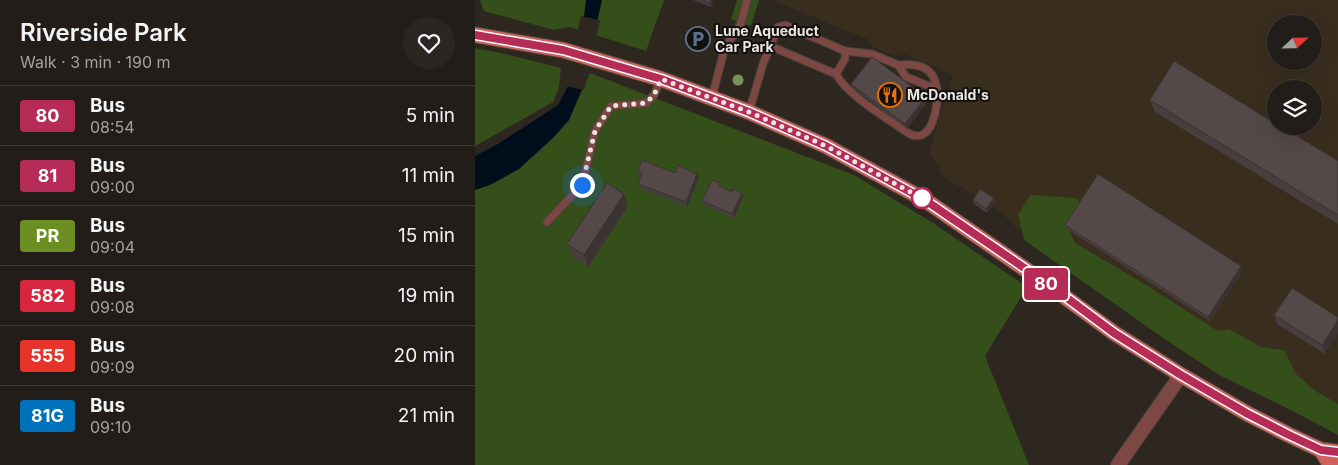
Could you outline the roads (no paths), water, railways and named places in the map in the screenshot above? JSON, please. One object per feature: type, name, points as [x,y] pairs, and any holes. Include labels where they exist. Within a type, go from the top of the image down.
[{"type":"main road","points":[[475,35],[563,50],[661,79],[749,112],[826,146],[918,196],[1055,289],[1114,333],[1181,375],[1248,414],[1321,450],[1338,452]]},
{"type":"main road","points":[[1321,450],[1328,461],[1335,465]]},
{"type":"street","points":[[1118,465],[1181,375]]},
{"type":"lane","points":[[712,97],[725,47],[741,23],[747,0]]},
{"type":"lane","points":[[749,112],[770,46],[778,27],[785,24],[845,51],[872,54],[899,65],[912,64],[923,67],[931,72],[936,79],[938,101],[928,132],[914,137],[851,91],[840,81],[836,74],[770,46]]},
{"type":"lane","points":[[836,74],[845,59],[845,51]]},
{"type":"lane","points":[[899,65],[907,77],[937,89]]},
{"type":"lane","points":[[547,222],[582,185],[595,131],[611,106],[646,103],[654,95],[661,79]]},
{"type":"water","points":[[586,0],[602,0],[582,89],[569,120],[554,137],[519,169],[492,184],[475,190],[475,156],[498,144],[558,105],[568,86]]},
{"type":"place","name":"Lune Aqueduct Car Park","points":[[698,39]]},
{"type":"place","name":"McDonald's","points":[[890,95]]}]
